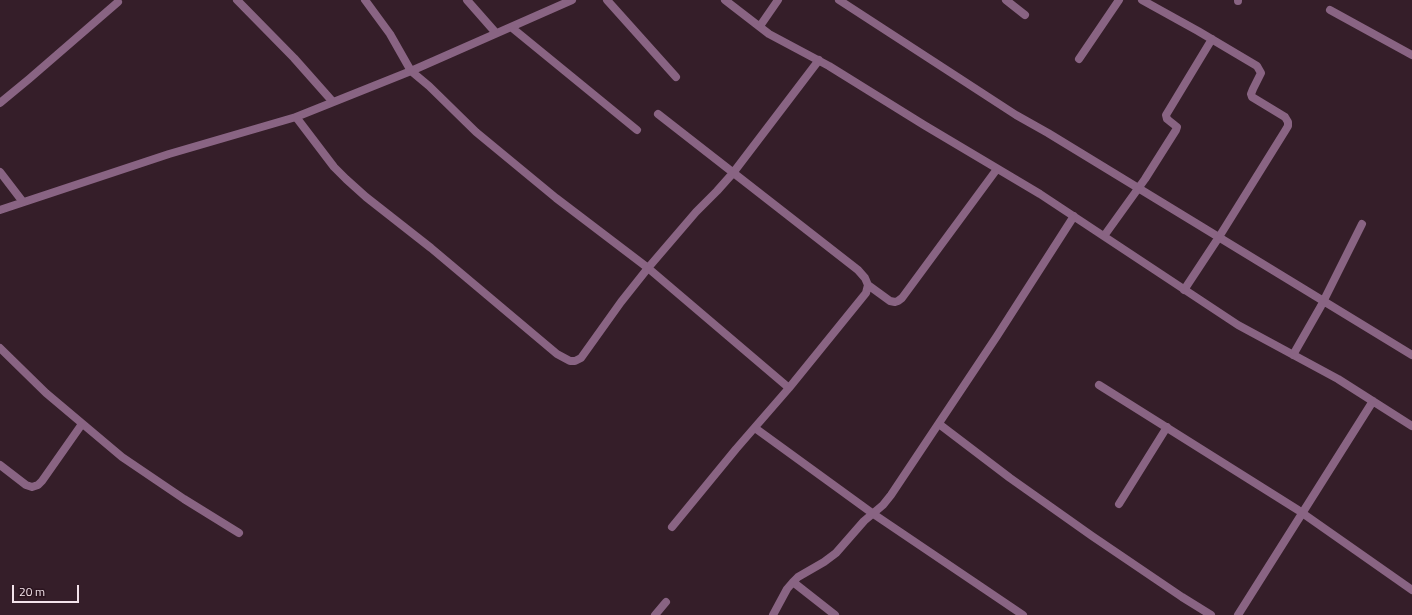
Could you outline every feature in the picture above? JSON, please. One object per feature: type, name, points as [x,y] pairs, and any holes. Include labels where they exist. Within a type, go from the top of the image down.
[{"type":"street","points":[[237,0],[294,58],[333,102]]},
{"type":"street","points":[[365,0],[390,34],[411,71],[492,146],[556,198],[648,268],[789,388]]},
{"type":"street","points":[[467,0],[496,33]]},
{"type":"street","points":[[0,210],[169,154],[296,117],[411,71],[572,0]]},
{"type":"street","points":[[608,0],[676,77]]},
{"type":"street","points":[[725,0],[769,34],[819,60],[1040,194],[1238,325],[1338,379],[1412,426]]},
{"type":"street","points":[[760,26],[778,0]]},
{"type":"street","points":[[839,0],[1016,115],[1138,187],[1412,355]]},
{"type":"street","points":[[1006,0],[1024,15]]},
{"type":"street","points":[[1079,59],[1119,0]]},
{"type":"street","points":[[1142,0],[1257,66],[1261,73],[1251,94],[1252,97],[1285,117],[1288,122],[1285,131],[1184,290]]},
{"type":"street","points":[[0,103],[118,2]]},
{"type":"street","points":[[1330,10],[1412,55]]},
{"type":"street","points":[[511,27],[637,130]]},
{"type":"street","points":[[1104,236],[1153,167],[1176,130],[1177,127],[1167,119],[1166,115],[1212,39]]},
{"type":"street","points":[[296,117],[327,159],[366,197],[431,248],[563,358],[575,361],[581,358],[618,305],[648,268],[696,212],[717,192],[733,173],[819,60]]},
{"type":"street","points":[[658,114],[858,270],[865,278],[868,285],[890,301],[895,302],[902,298],[924,271],[997,169]]},
{"type":"street","points":[[0,172],[23,202]]},
{"type":"street","points":[[773,615],[787,589],[793,582],[798,577],[824,562],[836,553],[891,495],[1024,295],[1074,216]]},
{"type":"street","points":[[1293,355],[1324,301],[1362,224]]},
{"type":"street","points":[[672,528],[866,293],[868,285]]},
{"type":"street","points":[[0,348],[46,393],[109,447],[138,469],[239,532]]},
{"type":"street","points":[[1099,385],[1302,513],[1412,590]]},
{"type":"street","points":[[1238,615],[1373,401]]},
{"type":"street","points":[[0,465],[26,485],[32,487],[38,485],[82,424]]},
{"type":"street","points":[[939,424],[1010,478],[1092,536],[1211,615]]},
{"type":"street","points":[[1119,504],[1167,427]]},
{"type":"street","points":[[755,428],[872,514],[1023,615]]},
{"type":"street","points":[[793,582],[835,615]]},
{"type":"street","points":[[655,615],[666,602]]}]
